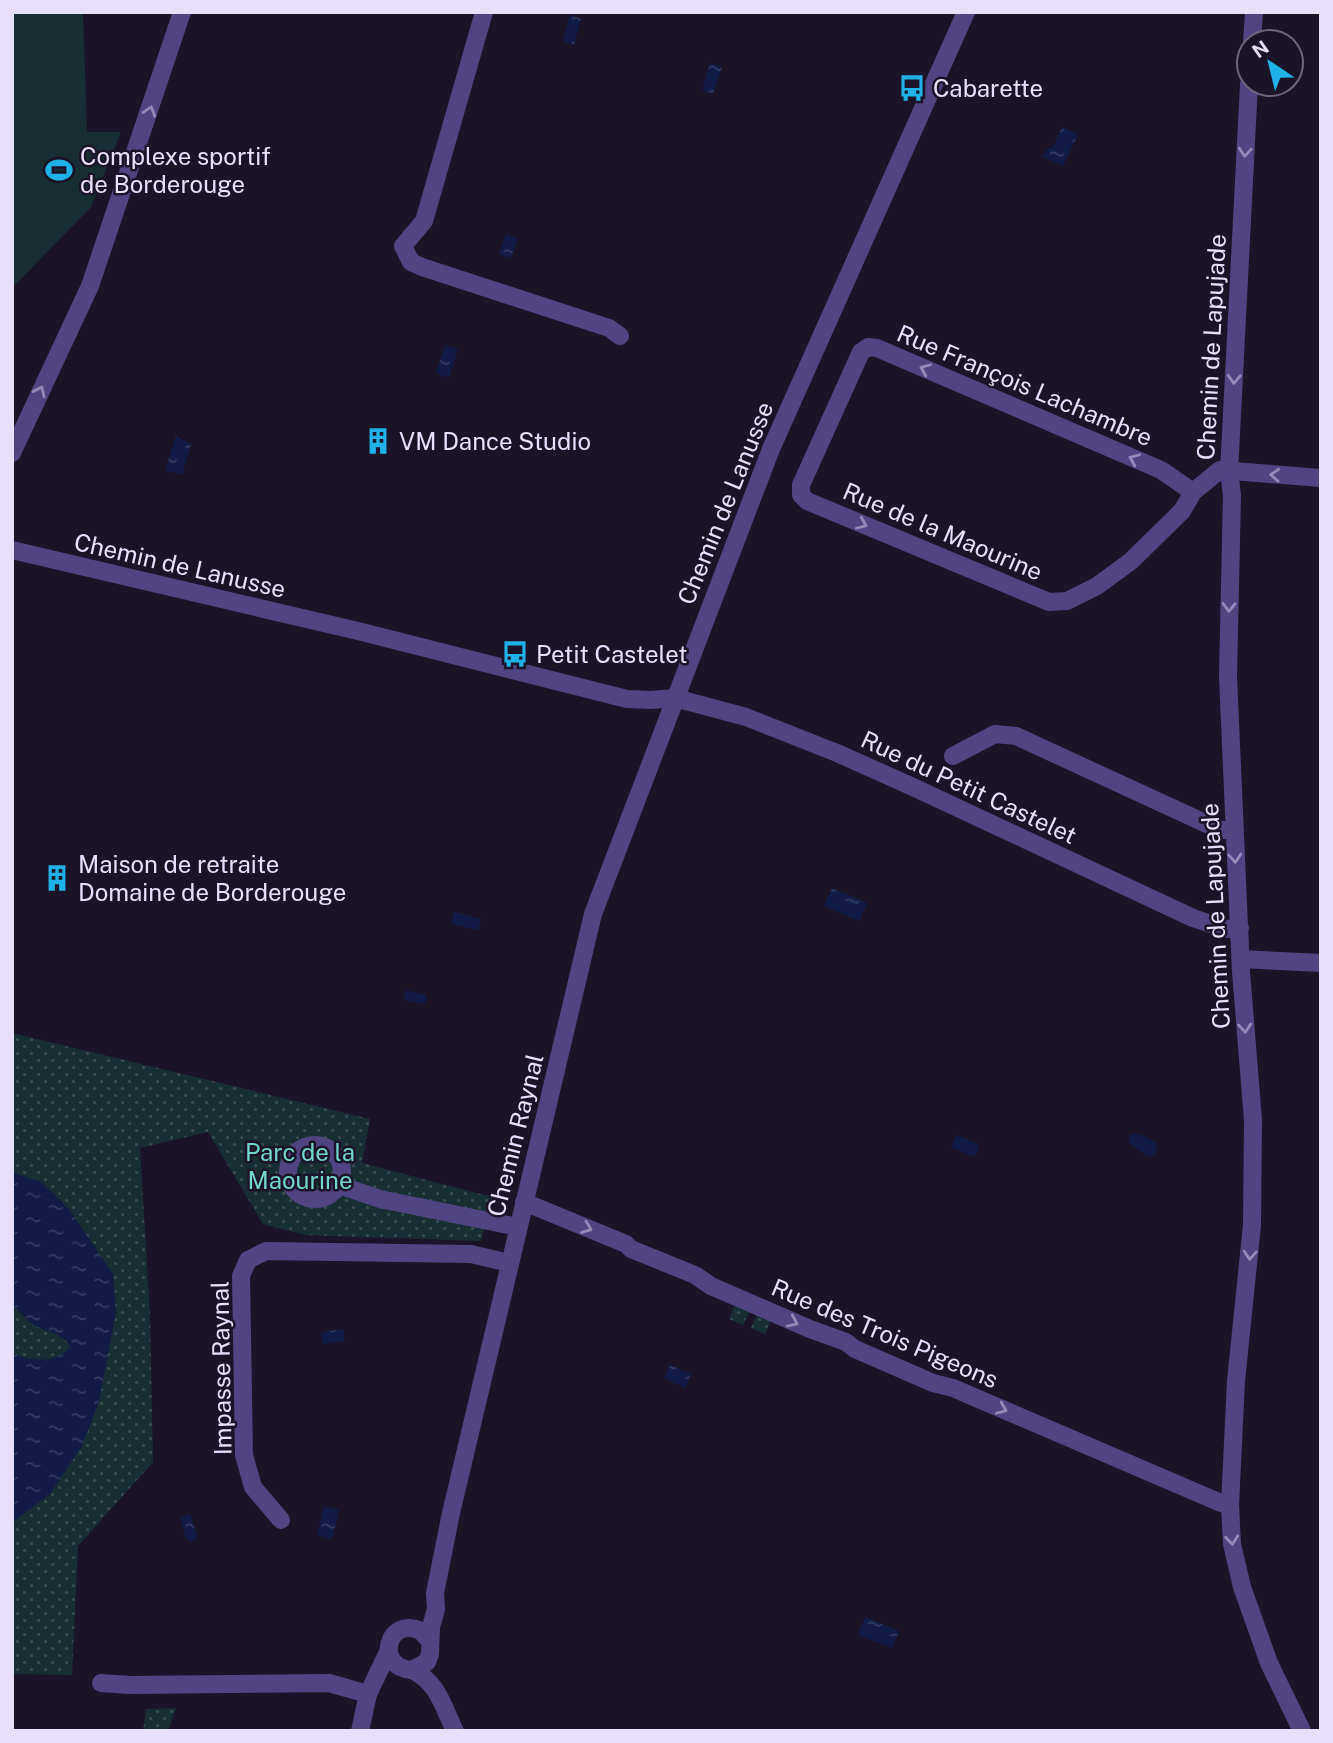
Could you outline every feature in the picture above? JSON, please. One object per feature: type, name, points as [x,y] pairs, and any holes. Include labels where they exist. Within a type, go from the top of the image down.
[{"type":"street","points":[[12,453],[90,286],[182,12]]},
{"type":"street","points":[[484,12],[424,221],[403,246],[411,262],[422,267],[609,328],[620,336]]},
{"type":"street","name":"Chemin de Lanusse","points":[[12,550],[358,631],[627,699],[675,698],[771,449],[966,12]]},
{"type":"street","name":"Chemin de Lapujade","points":[[1248,98],[1229,472],[1232,495],[1228,676],[1233,830],[1253,1120],[1252,1225],[1236,1381],[1230,1505],[1232,1544],[1242,1587],[1269,1662],[1302,1731]]},
{"type":"street","name":"Rue François Lachambre","points":[[801,495],[802,485],[861,352],[868,347],[877,348],[1161,470],[1193,492]]},
{"type":"street","name":"Rue de la Maourine","points":[[801,495],[807,501],[1010,586],[1049,601],[1067,601],[1097,586],[1131,561],[1182,511],[1193,492],[1220,470],[1229,472]]},
{"type":"street","points":[[1229,472],[1321,478]]},
{"type":"street","name":"Rue du Petit Castelet","points":[[675,698],[746,717],[837,753],[1193,918],[1226,929],[1240,928]]},
{"type":"street","name":"Chemin Raynal","points":[[430,1647],[436,1609],[435,1593],[451,1513],[593,914],[675,698]]},
{"type":"street","points":[[953,756],[995,734],[1016,736],[1220,830],[1233,830]]},
{"type":"street","points":[[1241,959],[1321,963]]},
{"type":"street","points":[[339,1185],[380,1199],[518,1227]]},
{"type":"street","name":"Rue des Trois Pigeons","points":[[524,1202],[626,1244],[631,1249],[695,1275],[710,1286],[846,1342],[855,1349],[1230,1505]]},
{"type":"street","name":"Impasse Raynal","points":[[281,1520],[253,1487],[244,1455],[241,1276],[248,1260],[267,1251],[471,1254],[509,1263]]},
{"type":"street","name":"Chemin Raynal","points":[[410,1627],[435,1593]]},
{"type":"street","points":[[360,1731],[368,1694],[392,1636],[397,1631],[410,1627],[421,1631],[430,1647],[444,1704],[455,1731]]},
{"type":"street","points":[[368,1694],[381,1681],[427,1662],[430,1647]]},
{"type":"street","points":[[388,1650],[394,1662],[423,1675],[444,1704]]},
{"type":"street","points":[[101,1683],[329,1683],[368,1694]]},
{"type":"green space","name":"Complexe sportif de Borderouge","points":[[12,12],[83,12],[87,132],[121,132],[91,207],[12,288]]},
{"type":"green space","name":"Parc de la Maourine","points":[[12,1033],[370,1119],[362,1163],[492,1197],[481,1241],[305,1235],[263,1224],[208,1132],[140,1148],[150,1315],[153,1462],[78,1546],[72,1675],[12,1674]]},
{"type":"green space","points":[[735,1304],[750,1310],[743,1325],[729,1319]]},
{"type":"green space","points":[[757,1314],[771,1320],[765,1334],[751,1328]]},
{"type":"green space","points":[[176,1708],[168,1731],[143,1731],[146,1709]]},
{"type":"water","points":[[570,15],[581,19],[574,45],[563,41]]},
{"type":"water","points":[[710,63],[722,67],[713,94],[702,90]]},
{"type":"water","points":[[1062,127],[1078,134],[1063,166],[1043,157],[1047,149],[1053,147]]},
{"type":"water","points":[[506,234],[518,238],[511,258],[499,254]]},
{"type":"water","points":[[445,345],[458,349],[449,378],[436,373]]},
{"type":"water","points":[[176,436],[191,444],[182,475],[165,470]]},
{"type":"water","points":[[832,888],[867,903],[859,921],[824,906]]},
{"type":"water","points":[[454,912],[481,919],[478,930],[451,924]]},
{"type":"water","points":[[406,990],[427,995],[425,1004],[404,1000]]},
{"type":"water","points":[[1131,1133],[1144,1136],[1157,1144],[1155,1154],[1149,1157],[1128,1142]]},
{"type":"water","points":[[957,1135],[978,1144],[976,1155],[972,1156],[951,1147]]},
{"type":"water","points":[[12,1173],[40,1181],[69,1209],[113,1274],[116,1312],[99,1402],[82,1446],[50,1494],[12,1523],[12,1353],[43,1360],[64,1353],[70,1347],[63,1338],[33,1324],[12,1305]]},
{"type":"water","points":[[343,1329],[345,1341],[323,1344],[321,1332]]},
{"type":"water","points":[[670,1365],[691,1374],[685,1388],[664,1378]]},
{"type":"water","points":[[324,1506],[339,1510],[332,1539],[317,1535]]},
{"type":"water","points":[[190,1514],[197,1535],[196,1540],[191,1542],[186,1538],[180,1517]]},
{"type":"water","points":[[865,1617],[899,1631],[892,1648],[858,1635]]},
{"type":"place","name":"Cabarette","points":[[912,88]]},
{"type":"place","name":"Complexe sportif de Borderouge","points":[[59,170]]},
{"type":"place","name":"VM Dance Studio","points":[[378,441]]},
{"type":"place","name":"Petit Castelet","points":[[515,654]]},
{"type":"place","name":"Maison de retraite Domaine de Borderouge","points":[[57,878]]}]
